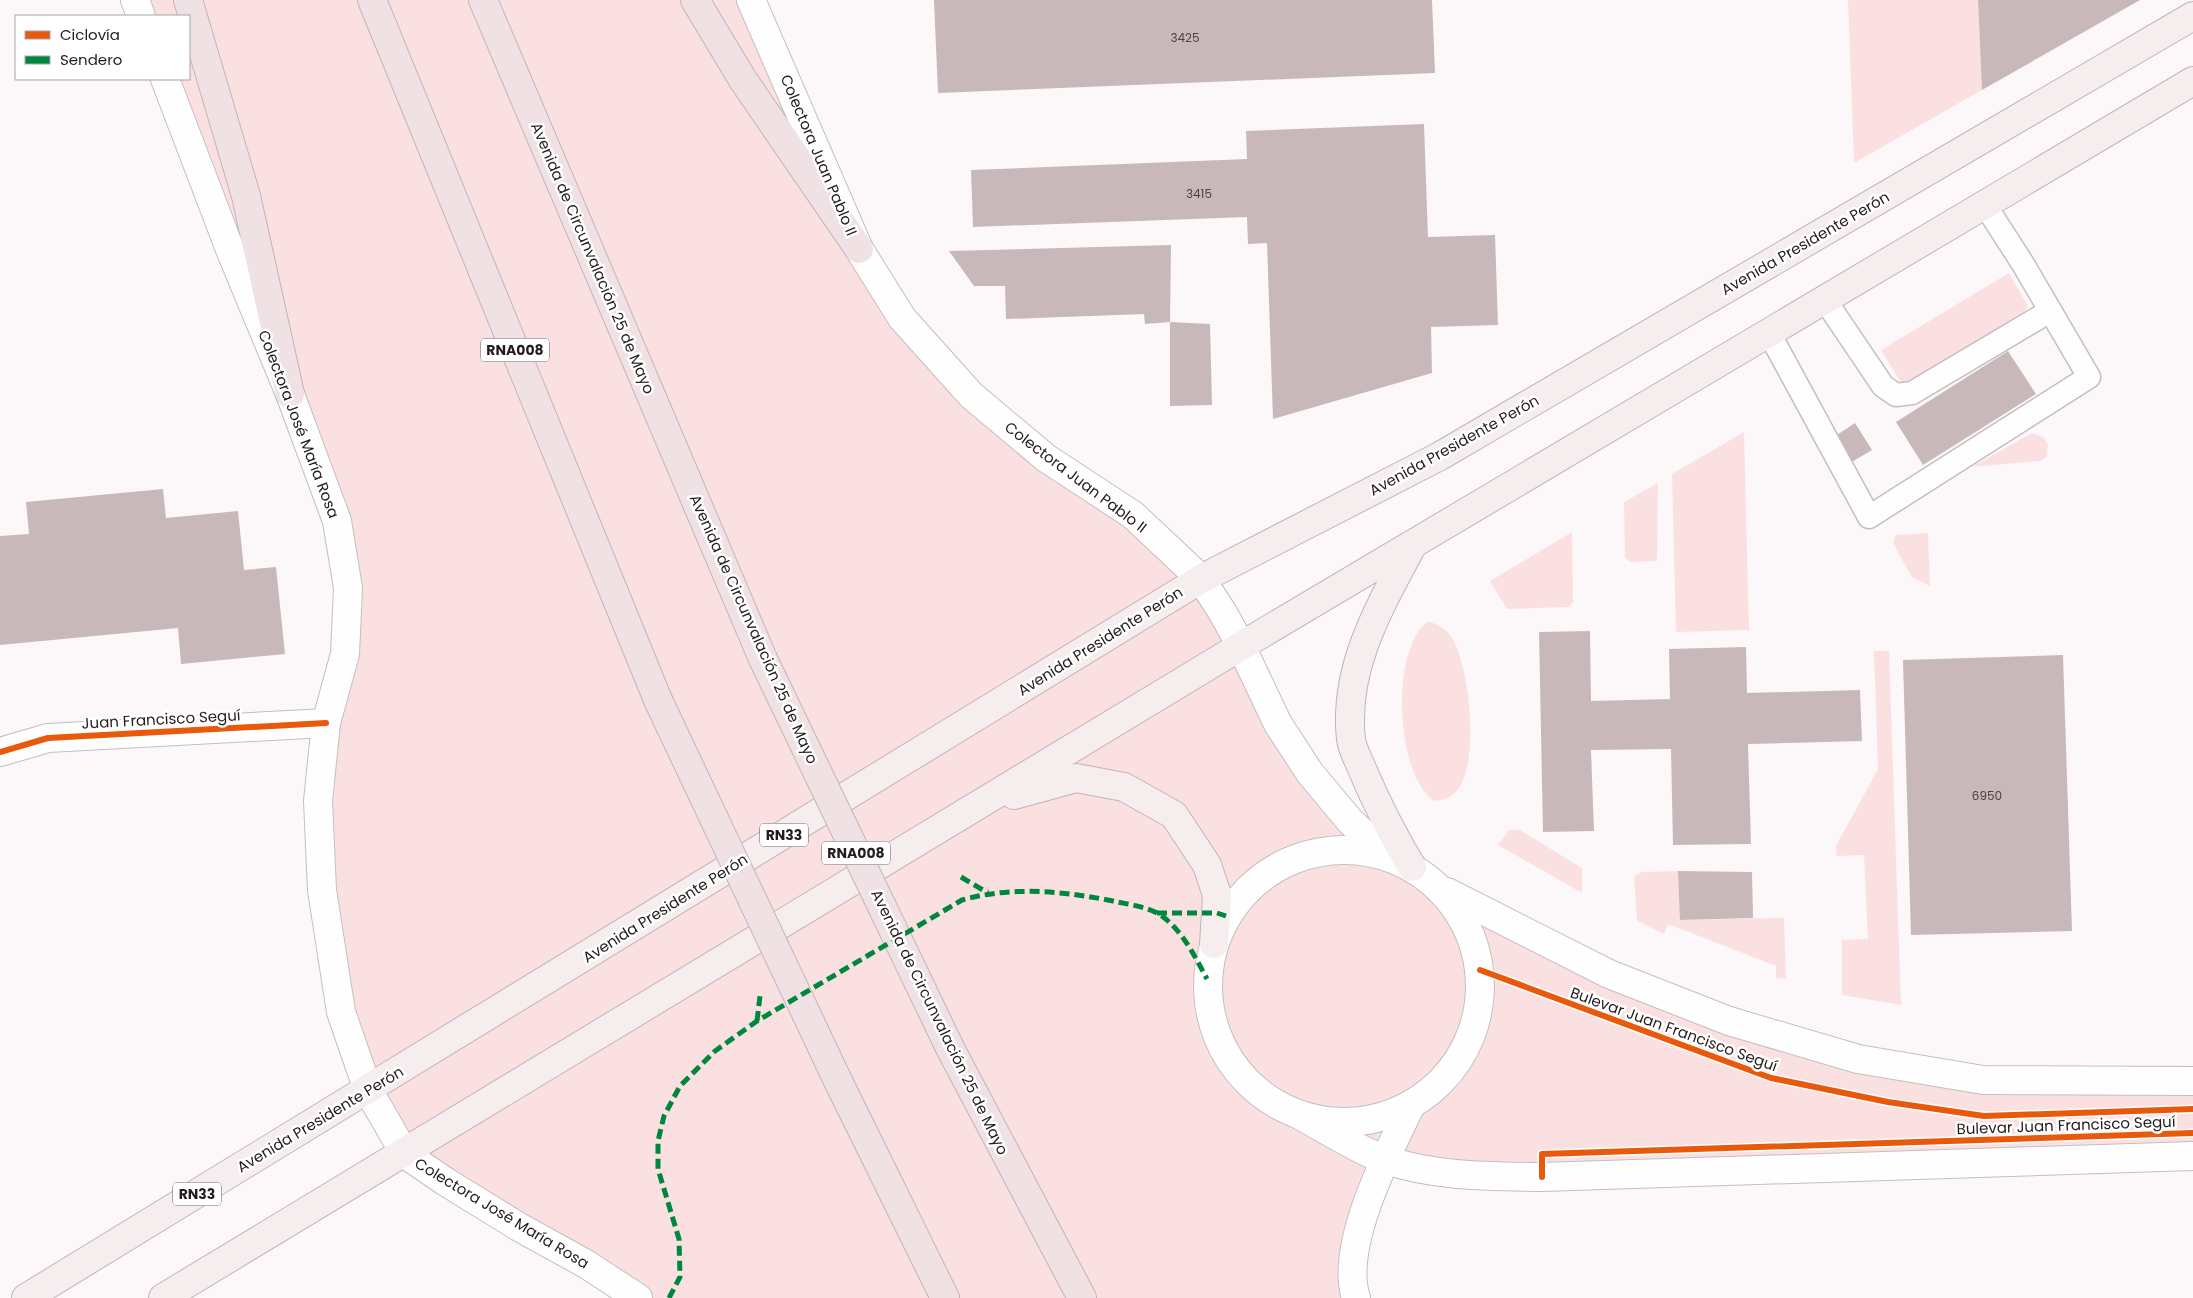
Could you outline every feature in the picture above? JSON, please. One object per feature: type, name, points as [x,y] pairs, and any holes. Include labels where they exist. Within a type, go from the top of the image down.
[{"type":"highway","points":[[188,0],[246,196],[290,394]]},
{"type":"highway","name":"RNA008","points":[[372,0],[658,700],[838,1081],[945,1298]]},
{"type":"highway","name":"Avenida de Circunvalación 25 de Mayo","points":[[483,0],[763,659],[950,1048],[1082,1298]]},
{"type":"highway","points":[[695,0],[743,80],[859,249]]},
{"type":"main road","points":[[135,0],[141,15]]},
{"type":"main road","name":"Colectora Juan Pablo II","points":[[751,0],[859,249],[902,318],[971,395],[1046,458],[1133,515],[1201,579],[1241,646],[1278,724],[1310,772],[1350,821],[1400,862],[1441,889]]},
{"type":"main road","name":"Avenida Presidente Perón","points":[[26,1298],[1201,579],[1440,456],[2193,16]]},
{"type":"main road","name":"Colectora José María Rosa","points":[[165,80],[231,252],[290,394],[337,521],[348,588],[344,654],[326,723],[318,801],[322,890],[341,1012],[368,1090],[406,1154],[446,1182],[519,1227],[586,1264],[638,1298]]},
{"type":"main road","points":[[163,1298],[406,1154],[1241,646],[2193,81]]},
{"type":"main road","points":[[1400,862],[1351,741],[1352,684],[1369,630],[1413,545]]},
{"type":"main road","name":"Juan Francisco Seguí","points":[[0,752],[48,738],[326,723]]},
{"type":"main road","points":[[988,801],[1076,778],[1124,787],[1174,815],[1207,865],[1217,895],[1214,944],[1207,979],[1210,1014],[1222,1048],[1242,1077],[1269,1100],[1384,1160],[1430,1172],[1542,1177],[2193,1156]]},
{"type":"main road","points":[[1214,944],[1226,916],[1245,891],[1269,872],[1296,858],[1327,850],[1358,850],[1400,862]]},
{"type":"main road","points":[[1301,1116],[1338,1122],[1376,1119],[1411,1105],[1437,1086],[1458,1062],[1473,1033],[1480,1002],[1480,970],[1473,940],[1460,913],[1441,889]]},
{"type":"main road","name":"Bulevar Juan Francisco Seguí","points":[[1441,889],[1608,974],[1729,1021],[1858,1059],[1983,1080],[2193,1081]]},
{"type":"main road","points":[[1356,1298],[1352,1288],[1356,1236],[1384,1160],[1411,1105]]},
{"type":"lane","points":[[1769,333],[1869,517],[2089,377],[1985,205]]},
{"type":"lane","points":[[1825,300],[1883,386],[1896,395],[1912,393],[2050,311]]},
{"type":"shaded area","points":[[135,0],[751,0],[902,318],[1161,543],[1310,773],[1441,889],[1609,974],[1858,1059],[2193,1081],[2193,1156],[1542,1177],[1385,1160],[1356,1298],[638,1298],[446,1182],[368,1090],[322,890],[348,588],[165,80],[190,80],[190,15],[141,15]]},
{"type":"shaded area","points":[[1848,0],[1978,0],[1982,90],[1854,163]]},
{"type":"shaded area","points":[[2009,273],[2028,306],[2025,311],[1912,382],[1905,384],[1900,381],[1881,350]]},
{"type":"shaded area","points":[[1744,432],[1749,630],[1676,632],[1672,474]]},
{"type":"shaded area","points":[[2032,433],[2043,437],[2048,445],[2047,456],[2041,461],[1972,467]]},
{"type":"shaded area","points":[[1658,483],[1657,561],[1630,562],[1625,557],[1624,502]]},
{"type":"shaded area","points":[[1572,532],[1573,602],[1569,607],[1507,609],[1490,581]]},
{"type":"shaded area","points":[[1928,533],[1930,586],[1912,577],[1893,543],[1896,535]]},
{"type":"shaded area","points":[[1428,621],[1448,632],[1452,638],[1464,671],[1470,717],[1468,762],[1463,780],[1455,793],[1445,799],[1434,801],[1421,787],[1411,765],[1405,740],[1402,711],[1403,683],[1407,657],[1416,636]]},
{"type":"shaded area","points":[[1874,651],[1889,651],[1901,1005],[1842,995],[1842,940],[1868,939],[1864,855],[1837,856],[1836,846],[1878,769]]},
{"type":"shaded area","points":[[1509,830],[1520,830],[1582,868],[1582,893],[1498,845]]},
{"type":"shaded area","points":[[1678,871],[1681,920],[1784,918],[1786,979],[1776,978],[1776,966],[1668,924],[1664,934],[1637,921],[1634,877],[1641,872]]},
{"type":"building","points":[[934,0],[1432,0],[1435,73],[938,93]]},
{"type":"building","points":[[1978,0],[2140,0],[1982,90]]},
{"type":"building","points":[[1424,124],[1428,237],[1495,235],[1498,325],[1431,327],[1432,373],[1273,419],[1267,243],[1248,244],[1247,217],[973,227],[971,170],[1247,159],[1246,131]]},
{"type":"building","points":[[1171,245],[1170,322],[1145,324],[1144,314],[1006,319],[1005,286],[974,286],[949,251]]},
{"type":"building","points":[[1170,322],[1210,324],[1212,405],[1170,406]]},
{"type":"building","points":[[2008,351],[2036,394],[1923,465],[1896,422]]},
{"type":"building","points":[[1855,423],[1872,450],[1850,463],[1834,437]]},
{"type":"building","points":[[163,489],[166,518],[238,511],[244,570],[276,567],[285,654],[181,664],[178,628],[0,645],[0,536],[29,534],[26,502]]},
{"type":"building","points":[[1590,631],[1591,701],[1670,699],[1669,649],[1746,647],[1747,693],[1860,690],[1862,741],[1748,744],[1751,844],[1673,845],[1671,749],[1591,750],[1594,831],[1543,832],[1539,632]]},
{"type":"building","points":[[2063,655],[2072,931],[1911,935],[1903,660]]},
{"type":"building","points":[[1678,871],[1752,872],[1753,918],[1680,920]]},
{"type":"marked path","points":[[961,877],[988,893]]},
{"type":"marked path","points":[[669,1298],[680,1277],[679,1239],[658,1169],[658,1141],[664,1116],[680,1086],[715,1051],[757,1021],[962,900],[1000,893],[1037,891],[1075,895],[1129,904],[1157,913],[1166,919],[1180,934],[1192,951],[1207,979]]},
{"type":"marked path","points":[[1157,913],[1217,913],[1226,916]]},
{"type":"marked path","points":[[757,1021],[760,996]]},
{"type":"cycle path","points":[[0,752],[48,738],[326,723]]},
{"type":"cycle path","points":[[1480,970],[1771,1078],[1888,1102],[1984,1116],[2193,1109]]},
{"type":"cycle path","points":[[1542,1177],[1542,1154],[2193,1133]]}]
